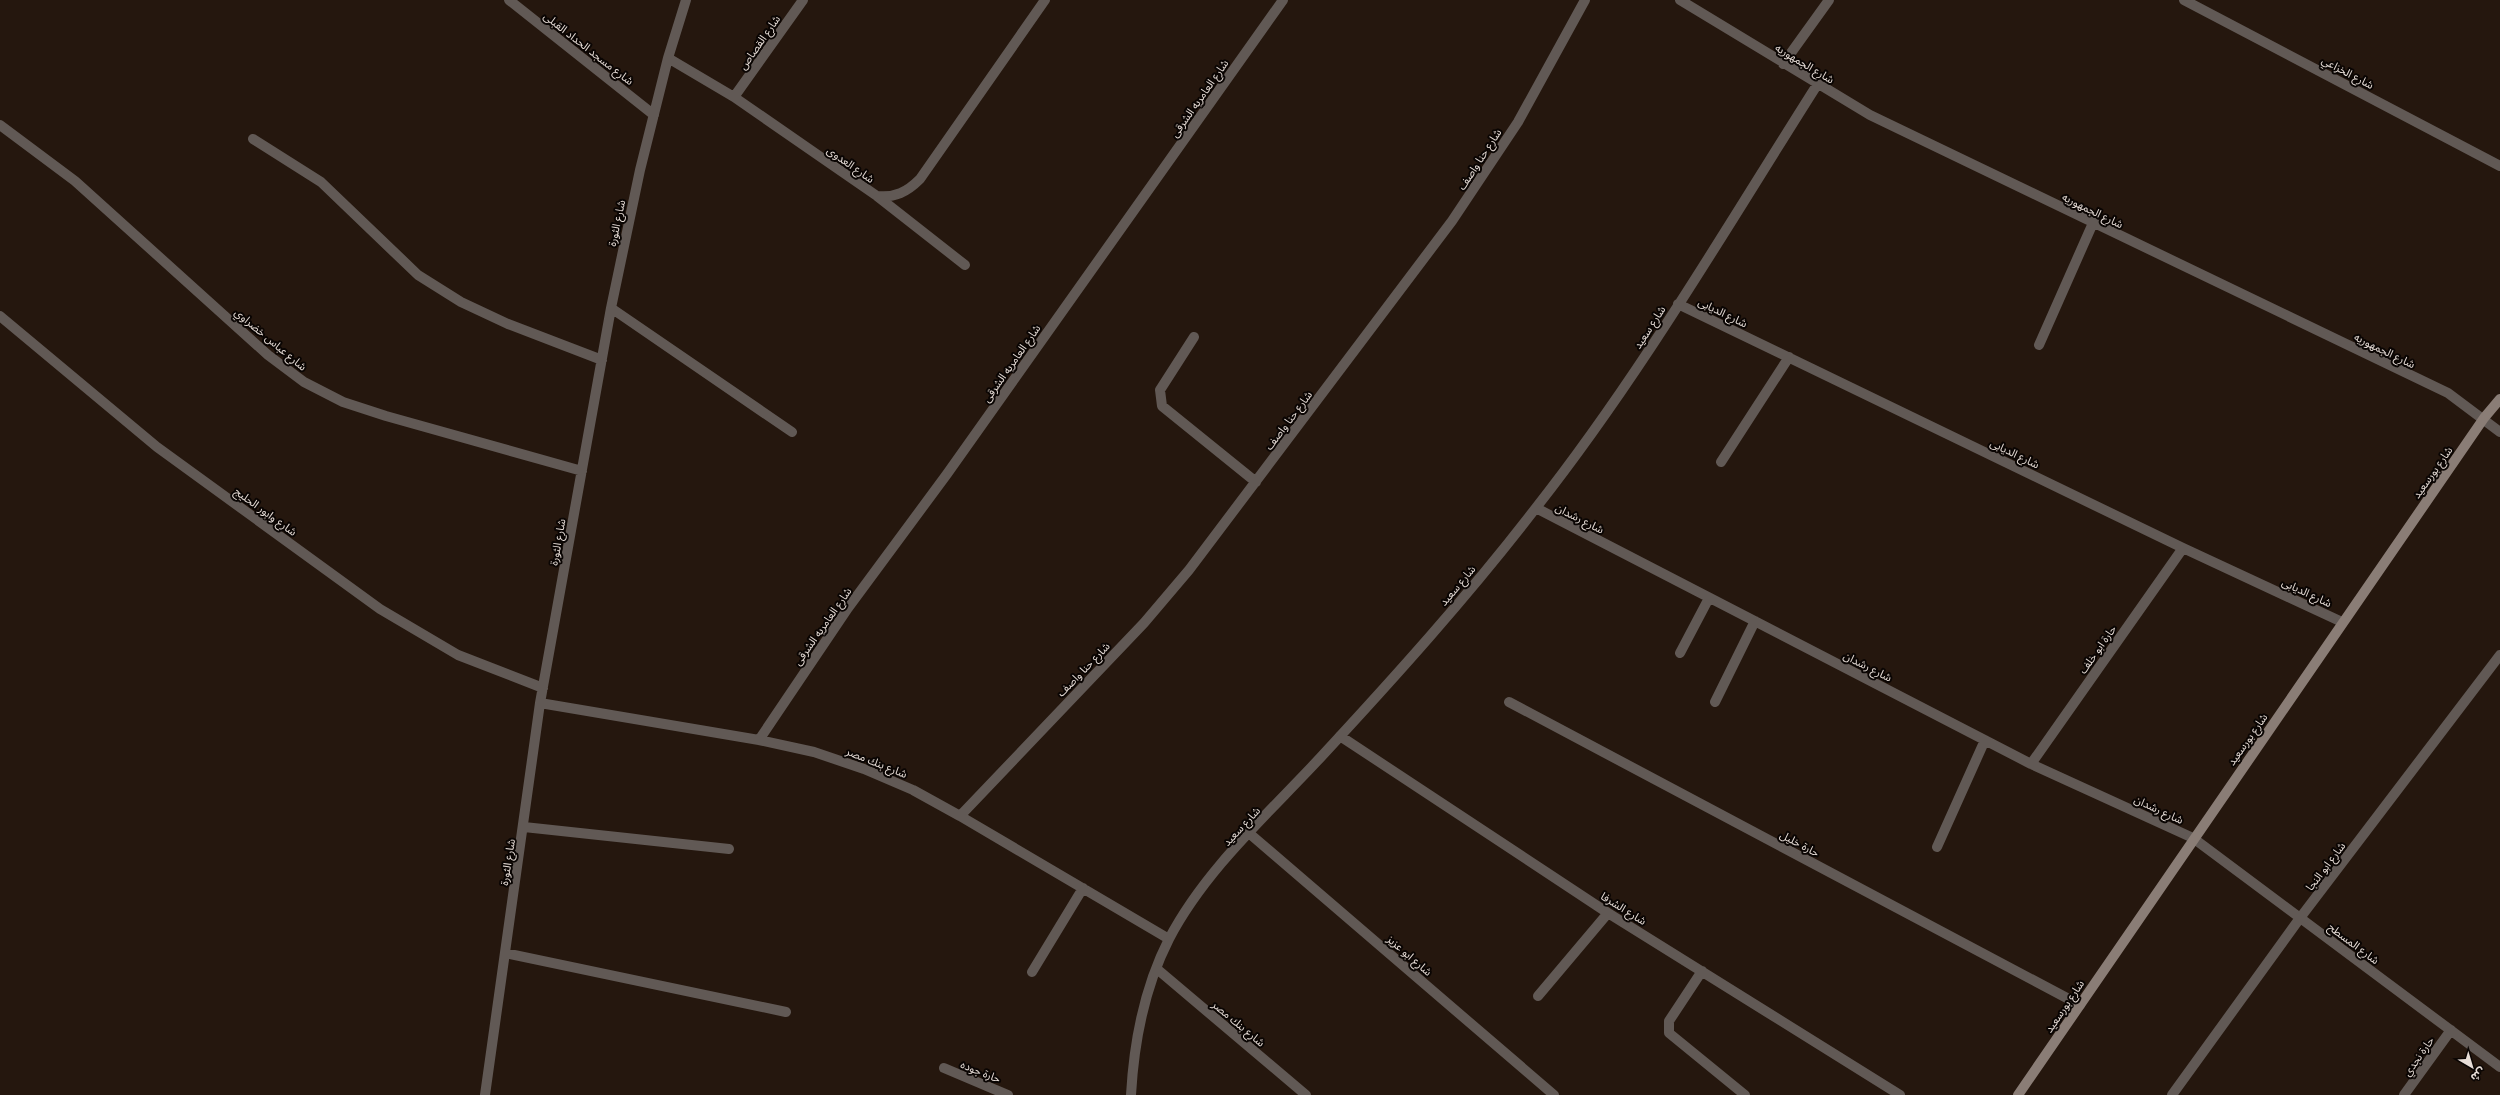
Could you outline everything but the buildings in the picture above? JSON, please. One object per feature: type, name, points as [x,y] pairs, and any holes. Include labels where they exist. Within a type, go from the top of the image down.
[{"type":"main road","name":"شارع بورسعيد","points":[[2018,1095],[2342,622],[2484,418],[2500,400]]},
{"type":"street","name":"شارع مسجد الحداد القبلى","points":[[508,0],[654,115]]},
{"type":"street","name":"شارع الثورة","points":[[485,1095],[524,827],[540,703],[611,308],[631,208],[668,58],[686,0]]},
{"type":"street","name":"شارع القصاص","points":[[734,97],[803,0]]},
{"type":"street","name":"شارع العدوى","points":[[668,58],[734,97],[877,196],[889,197],[901,193],[920,179],[1045,0]]},
{"type":"street","name":"شارع العامريه الشرقى","points":[[759,740],[848,608],[947,474],[1284,0]]},
{"type":"street","name":"شارع حنا واصف","points":[[960,816],[1144,623],[1189,570],[1452,221],[1518,122],[1585,0]]},
{"type":"street","name":"شارع الجمهوريه","points":[[1680,0],[1817,85],[1884,122],[2448,393],[2484,418],[2500,432]]},
{"type":"street","points":[[1783,64],[1829,0]]},
{"type":"street","name":"شارع الخزاعي","points":[[2184,0],[2500,166]]},
{"type":"street","name":"شارع سعيد","points":[[1131,1095],[1133,1059],[1141,1013],[1169,939],[1206,881],[1420,648],[1536,508],[1633,373],[1817,85]]},
{"type":"street","name":"شارع عباس خضراوي","points":[[0,125],[75,181],[268,355],[304,382],[343,402],[372,412],[582,471]]},
{"type":"street","points":[[253,139],[326,187],[418,275],[461,302],[501,321],[602,360]]},
{"type":"street","points":[[877,196],[965,265]]},
{"type":"street","points":[[2039,345],[2093,223]]},
{"type":"street","name":"شارع الديابى","points":[[1678,304],[2183,548],[2342,622]]},
{"type":"street","points":[[611,308],[792,432]]},
{"type":"street","name":"شارع وابور الحليج","points":[[0,316],[157,446],[380,609],[458,655],[543,688]]},
{"type":"street","points":[[1194,337],[1160,390],[1162,406],[1256,482]]},
{"type":"street","points":[[1720,462],[1789,358]]},
{"type":"street","name":"شارع رشدان","points":[[1536,508],[2031,764],[2193,838]]},
{"type":"street","name":"حارة ابو خلف","points":[[2031,764],[2183,548]]},
{"type":"street","points":[[1680,653],[1710,598]]},
{"type":"street","points":[[1715,702],[1755,621]]},
{"type":"street","name":"شارع ابو النجا","points":[[2172,1095],[2300,918],[2500,655]]},
{"type":"street","name":"حارة خليل","points":[[1509,702],[2080,1005]]},
{"type":"street","name":"شارع بنك مصر","points":[[540,703],[759,740],[814,752],[864,769],[913,790],[960,816],[1169,939]]},
{"type":"street","name":"شارع الشرفا","points":[[1340,736],[1608,913],[1900,1095]]},
{"type":"street","points":[[1937,846],[1985,740]]},
{"type":"street","points":[[524,827],[729,849]]},
{"type":"street","name":"شارع ابو عزيز","points":[[1250,834],[1554,1095]]},
{"type":"street","name":"شارع المسطح","points":[[2193,838],[2500,1067]]},
{"type":"street","points":[[1032,972],[1083,888]]},
{"type":"street","points":[[1538,996],[1608,913]]},
{"type":"street","points":[[505,953],[786,1012]]},
{"type":"street","name":"شارع بنك مصر","points":[[1157,969],[1306,1095]]},
{"type":"street","points":[[1702,971],[1669,1021],[1669,1033],[1745,1095]]},
{"type":"street","name":"حارة نجدي","points":[[2404,1095],[2451,1030]]},
{"type":"street","name":"حارة جوده","points":[[944,1068],[1008,1095]]}]
